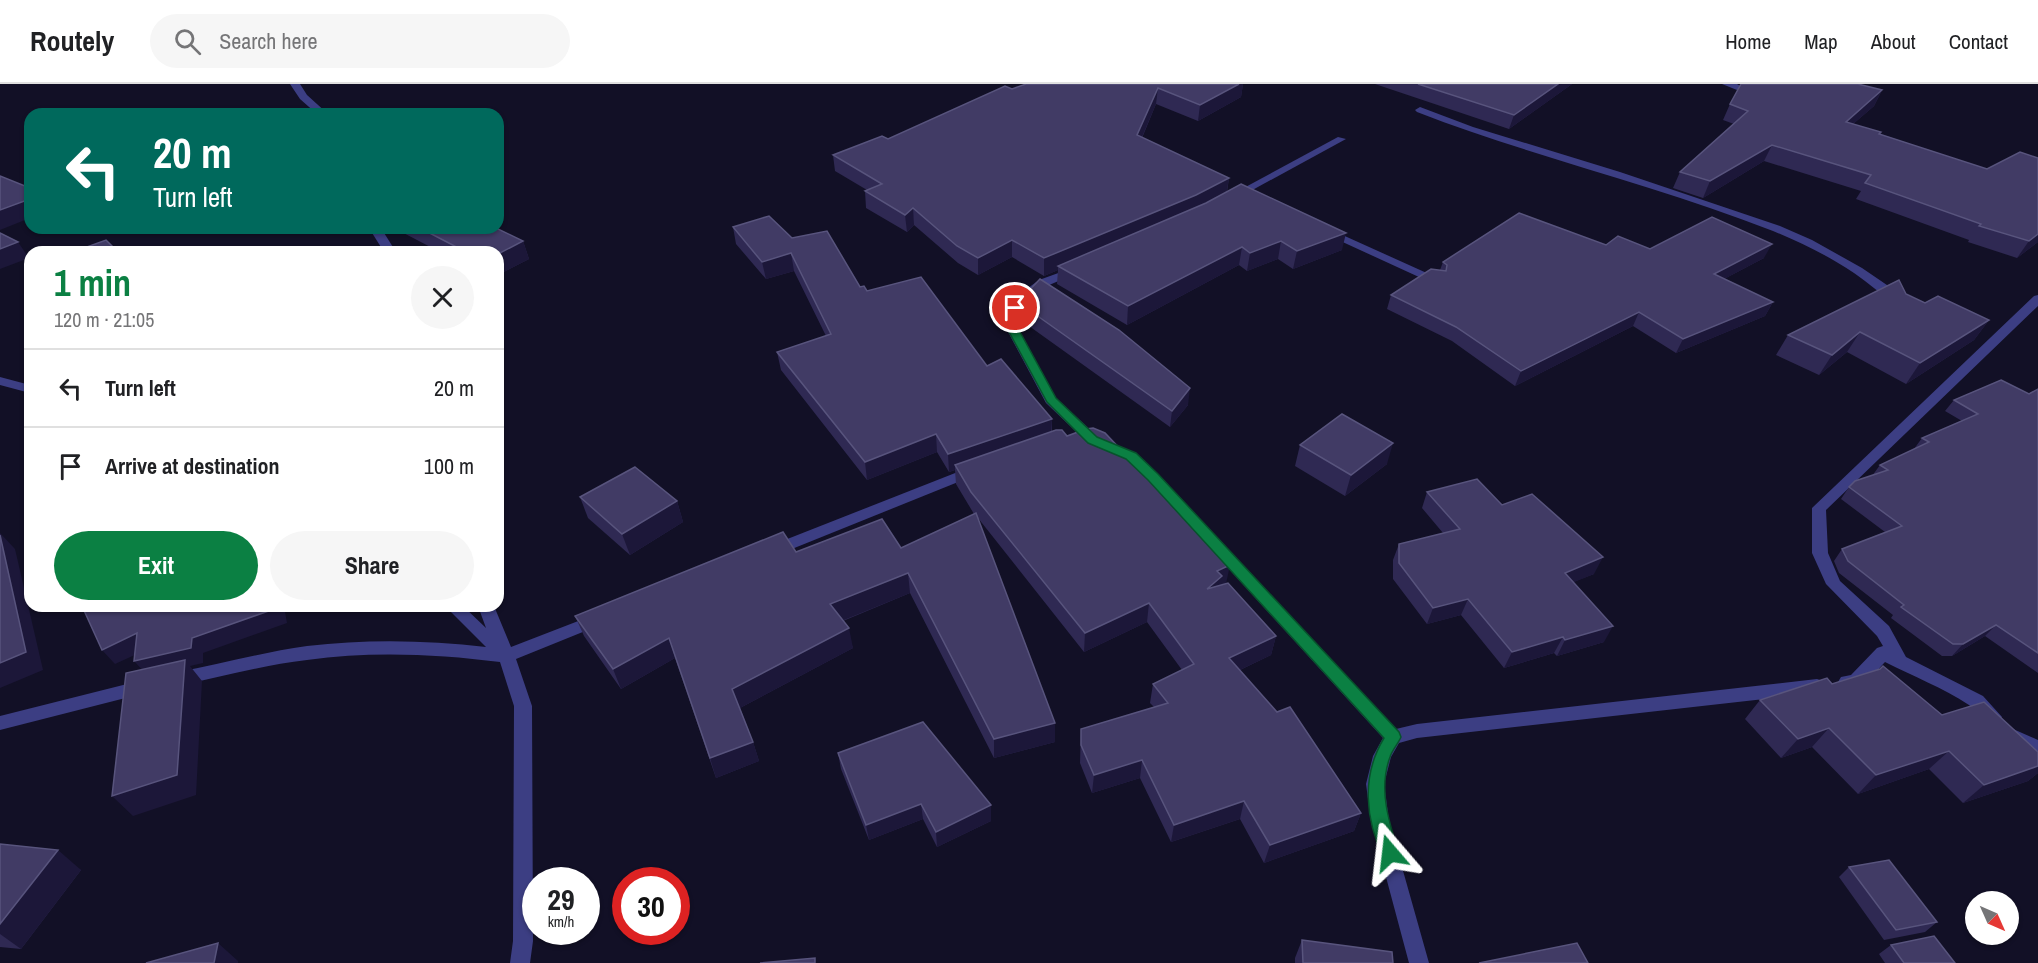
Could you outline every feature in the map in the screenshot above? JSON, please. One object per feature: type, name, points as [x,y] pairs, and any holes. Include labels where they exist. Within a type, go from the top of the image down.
[{"type":"street","points":[[295,84],[303,97],[316,108]]},
{"type":"street","points":[[1727,84],[1737,87]]},
{"type":"street","points":[[1419,110],[1470,129],[1616,174],[1776,228],[1808,242],[1858,270],[1884,290],[1912,303]]},
{"type":"street","points":[[1225,201],[1248,194],[1341,139]]},
{"type":"street","points":[[1318,226],[1436,281]]},
{"type":"street","points":[[1084,266],[1043,284],[1028,294],[1015,308],[1013,330],[1051,400],[1093,440],[1131,456],[1153,477],[1393,737]]},
{"type":"street","points":[[1882,653],[1899,660],[1883,631],[1834,584],[1820,553],[1819,508],[1991,338],[2038,299]]},
{"type":"street","points":[[0,381],[24,387]]},
{"type":"street","points":[[1073,442],[1093,440]]},
{"type":"street","points":[[755,558],[939,483],[991,465]]},
{"type":"street","points":[[459,612],[506,656]]},
{"type":"street","points":[[488,612],[523,706],[523,941],[520,963]]},
{"type":"street","points":[[0,723],[210,670],[307,653],[379,648],[448,649],[506,656],[611,615]]},
{"type":"street","points":[[1419,963],[1380,821],[1375,784],[1382,756],[1393,737],[1417,731],[1856,681],[1882,653]]},
{"type":"street","points":[[1882,653],[1977,701],[2014,738],[2038,748]]},
{"type":"building","points":[[1026,84],[1239,84],[1200,105],[1158,88],[1137,135],[1229,178],[1196,195],[1044,258],[1012,240],[978,258],[957,246],[913,208],[905,215],[865,191],[882,184],[833,155],[882,136],[888,139],[1005,86],[1012,89]]},
{"type":"building","points":[[1418,84],[1558,84],[1514,115]]},
{"type":"building","points":[[1741,84],[1858,84],[1882,90],[1846,122],[1987,169],[2020,152],[2038,158],[2038,234],[2029,241],[1979,226],[1981,224],[1865,183],[1871,175],[1772,145],[1710,181],[1680,172],[1748,111],[1730,104]]},
{"type":"building","points":[[0,176],[24,186],[24,201],[0,210]]},
{"type":"building","points":[[1241,184],[1346,233],[1297,251],[1281,241],[1250,253],[1242,247],[1128,306],[1058,266],[1206,203]]},
{"type":"building","points":[[1519,213],[1606,245],[1618,236],[1650,249],[1712,217],[1772,244],[1714,274],[1773,302],[1683,339],[1639,312],[1521,371],[1456,327],[1391,295],[1431,269],[1446,271],[1447,265],[1443,262]]},
{"type":"building","points":[[769,216],[792,238],[827,231],[860,287],[864,286],[867,291],[921,277],[987,366],[1001,359],[1052,419],[948,454],[936,434],[865,462],[777,352],[831,334],[791,253],[762,262],[733,227]]},
{"type":"building","points":[[504,232],[523,241],[504,251],[504,246],[454,246],[432,234],[504,234]]},
{"type":"building","points":[[0,233],[18,242],[0,249]]},
{"type":"building","points":[[106,240],[112,246],[90,246]]},
{"type":"building","points":[[1040,279],[1119,330],[1190,388],[1172,411],[1022,305],[1023,297]]},
{"type":"building","points":[[1899,280],[1906,294],[1925,303],[1938,296],[1989,320],[1920,363],[1860,332],[1832,355],[1788,335]]},
{"type":"building","points":[[2001,380],[2029,394],[2038,389],[2038,653],[1996,625],[1963,644],[1953,644],[1901,607],[1904,605],[1848,561],[1842,549],[1902,526],[1849,487],[1855,481],[1888,470],[1880,465],[1929,442],[1922,438],[1978,414],[1954,400]]},
{"type":"building","points":[[1342,414],[1393,443],[1351,475],[1300,445]]},
{"type":"building","points":[[1093,428],[1105,433],[1230,565],[1217,571],[1222,576],[1207,589],[1228,583],[1276,636],[1229,658],[1277,712],[1290,707],[1361,813],[1270,845],[1244,801],[1174,825],[1142,760],[1094,775],[1081,745],[1081,729],[1168,703],[1153,684],[1194,664],[1149,603],[1085,633],[971,492],[955,465],[1056,430],[1062,430],[1067,436]]},
{"type":"building","points":[[635,467],[677,501],[622,534],[580,497]]},
{"type":"building","points":[[1477,479],[1502,505],[1532,494],[1603,557],[1565,573],[1613,626],[1565,640],[1563,637],[1512,652],[1468,599],[1433,608],[1399,563],[1399,544],[1460,529],[1427,492]]},
{"type":"building","points":[[976,513],[1055,723],[994,739],[908,573],[830,604],[849,628],[732,689],[753,742],[710,758],[669,638],[613,669],[575,616],[783,532],[796,552],[882,519],[901,548]]},
{"type":"building","points":[[0,535],[26,652],[0,663]]},
{"type":"building","points":[[85,612],[266,612],[192,638],[191,648],[134,661],[137,633],[102,650]]},
{"type":"building","points":[[185,660],[177,775],[112,796],[126,673]]},
{"type":"building","points":[[1883,666],[1942,715],[1984,702],[2038,752],[2038,766],[1984,785],[1949,751],[1876,775],[1829,728],[1798,739],[1760,700],[1827,678],[1832,684],[1880,669]]},
{"type":"building","points":[[923,722],[991,805],[936,832],[921,804],[866,825],[838,753]]},
{"type":"building","points":[[0,844],[58,850],[0,924]]},
{"type":"building","points":[[1889,860],[1937,922],[1896,930],[1849,867]]},
{"type":"building","points":[[1934,936],[1955,963],[1904,963],[1891,945]]},
{"type":"building","points":[[1302,940],[1392,952],[1393,963],[1303,963]]},
{"type":"building","points":[[218,943],[214,963],[146,963]]},
{"type":"building","points":[[1577,943],[1588,963],[1479,963]]},
{"type":"building","points":[[815,958],[815,963],[760,963]]},
{"type":"route","points":[[1015,308],[1013,330],[1051,400],[1093,440],[1131,456],[1153,477],[1393,737],[1382,756],[1375,784],[1380,821],[1390,853]]}]
